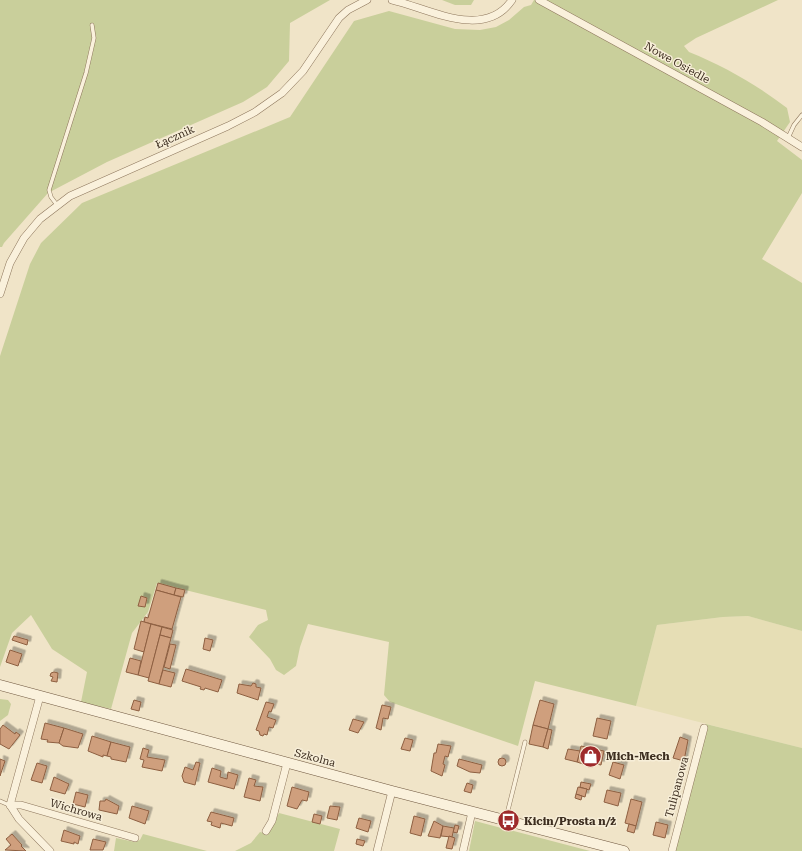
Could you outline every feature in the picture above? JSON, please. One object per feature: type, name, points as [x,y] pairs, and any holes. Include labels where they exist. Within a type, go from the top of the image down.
[{"type":"street","name":"Łącznik","points":[[0,294],[10,263],[24,238],[40,218],[70,196],[228,126],[255,112],[282,93],[303,70],[339,18],[348,10],[367,0]]},
{"type":"street","points":[[392,0],[458,19],[473,21],[487,18],[499,13],[512,0]]},
{"type":"street","name":"Nowe Osiedle","points":[[539,0],[762,122],[802,147]]},
{"type":"street","name":"Szkolna","points":[[0,685],[392,792],[624,851]]},
{"type":"street","points":[[40,696],[10,805],[20,819],[50,851]]},
{"type":"street","name":"Tulipanowa","points":[[672,851],[704,728]]},
{"type":"street","points":[[266,831],[272,821],[287,763]]},
{"type":"street","points":[[377,851],[392,792]]},
{"type":"street","name":"Wichrowa","points":[[10,805],[21,805],[135,838]]},
{"type":"street","points":[[463,851],[472,812]]},
{"type":"lane","points":[[57,206],[51,197],[49,190],[86,73],[94,38],[92,25]]},
{"type":"lane","points":[[788,138],[794,125],[802,115]]},
{"type":"lane","points":[[505,821],[525,742]]},
{"type":"lane","points":[[0,801],[10,805]]},
{"type":"shaded area","points":[[748,616],[802,631],[802,748],[636,706],[657,625],[723,617]]},
{"type":"green space","points":[[0,0],[330,0],[290,23],[289,61],[267,87],[243,102],[107,162],[48,193],[2,247],[0,247]]},
{"type":"green space","points":[[442,0],[474,0],[471,5],[455,5]]},
{"type":"green space","points":[[534,0],[778,0],[696,38],[684,46],[689,52],[715,63],[752,84],[787,108],[790,122],[777,141],[802,160],[802,193],[762,259],[802,283],[802,631],[748,616],[723,617],[657,625],[636,706],[535,681],[518,746],[390,702],[384,695],[389,642],[308,624],[300,647],[296,666],[284,675],[276,670],[270,659],[249,637],[258,625],[268,620],[266,610],[157,583],[148,612],[132,633],[111,709],[81,702],[87,672],[52,649],[31,615],[12,633],[0,667],[0,356],[30,264],[41,243],[82,203],[290,117],[354,21],[389,11],[455,29],[480,30],[496,27],[509,20],[524,7],[531,5]]},
{"type":"green space","points":[[0,699],[8,700],[11,704],[8,715],[0,721]]},
{"type":"green space","points":[[706,724],[802,748],[802,851],[672,851]]},
{"type":"green space","points":[[279,813],[340,829],[334,851],[235,851],[251,843],[260,832],[268,834]]},
{"type":"green space","points":[[475,821],[590,851],[469,851]]},
{"type":"green space","points":[[143,834],[207,851],[114,851],[116,838],[135,842],[140,840]]},
{"type":"building","points":[[158,583],[176,588],[174,595],[156,590]]},
{"type":"building","points":[[176,588],[185,590],[183,597],[174,595]]},
{"type":"building","points":[[156,590],[181,597],[172,629],[144,622],[145,617],[148,618]]},
{"type":"building","points":[[141,596],[147,598],[145,607],[138,606]]},
{"type":"building","points":[[141,621],[151,624],[144,652],[134,649]]},
{"type":"building","points":[[151,624],[162,627],[149,678],[138,675]]},
{"type":"building","points":[[162,627],[173,630],[171,638],[160,635]]},
{"type":"building","points":[[160,635],[171,638],[159,684],[148,681]]},
{"type":"building","points":[[14,636],[28,640],[27,645],[12,640]]},
{"type":"building","points":[[205,638],[213,640],[210,651],[203,649]]},
{"type":"building","points":[[170,644],[176,645],[170,669],[164,667]]},
{"type":"building","points":[[10,650],[22,654],[18,666],[6,662]]},
{"type":"building","points":[[130,658],[141,661],[138,675],[126,672]]},
{"type":"building","points":[[186,669],[222,680],[218,692],[205,688],[204,690],[200,689],[201,687],[182,681]]},
{"type":"building","points":[[163,670],[175,673],[171,687],[159,684]]},
{"type":"building","points":[[51,673],[58,673],[57,682],[51,681],[53,677],[50,676]]},
{"type":"building","points":[[253,683],[256,684],[256,687],[261,688],[258,700],[237,693],[239,684],[251,686]]},
{"type":"building","points":[[134,700],[141,702],[139,711],[131,709]]},
{"type":"building","points":[[540,700],[554,704],[548,729],[533,725]]},
{"type":"building","points":[[266,702],[274,704],[267,717],[276,720],[273,728],[269,727],[267,735],[264,734],[263,736],[256,730]]},
{"type":"building","points":[[382,705],[391,707],[388,719],[383,718],[381,730],[376,728]]},
{"type":"building","points":[[597,718],[611,721],[607,739],[593,736]]},
{"type":"building","points":[[353,719],[364,722],[358,733],[349,730]]},
{"type":"building","points":[[45,723],[64,728],[59,743],[47,742],[48,740],[41,739]]},
{"type":"building","points":[[3,725],[15,734],[16,732],[20,735],[9,749],[0,744],[0,729]]},
{"type":"building","points":[[533,725],[548,729],[543,747],[529,744]]},
{"type":"building","points":[[64,728],[83,734],[78,748],[63,746],[59,743]]},
{"type":"building","points":[[548,729],[552,730],[548,749],[543,747]]},
{"type":"building","points":[[92,736],[111,742],[107,756],[103,755],[103,757],[88,751]]},
{"type":"building","points":[[680,737],[688,740],[684,761],[673,758]]},
{"type":"building","points":[[405,738],[413,740],[410,751],[401,749]]},
{"type":"building","points":[[111,742],[130,747],[126,762],[111,759],[111,757],[107,756]]},
{"type":"building","points":[[438,744],[451,746],[448,757],[445,756],[443,764],[445,765],[442,776],[431,771],[434,753],[436,753]]},
{"type":"building","name":"Mich-Mech","points":[[581,746],[604,751],[601,765],[583,761],[583,764],[577,762]]},
{"type":"building","points":[[143,748],[149,750],[147,757],[165,760],[162,771],[142,767],[144,760],[140,759]]},
{"type":"building","points":[[568,749],[580,751],[577,762],[565,759]]},
{"type":"building","points":[[500,758],[504,758],[506,762],[504,766],[500,766],[498,764],[498,760]]},
{"type":"building","points":[[0,759],[5,761],[0,776]]},
{"type":"building","points":[[459,759],[482,765],[480,773],[470,772],[457,766]]},
{"type":"building","points":[[196,762],[200,763],[195,785],[184,782],[182,776],[185,767],[193,770]]},
{"type":"building","points":[[613,762],[624,765],[620,779],[609,775]]},
{"type":"building","points":[[37,763],[47,766],[42,783],[31,780]]},
{"type":"building","points":[[212,768],[221,771],[220,777],[227,779],[228,772],[238,775],[234,789],[208,782]]},
{"type":"building","points":[[54,777],[69,784],[65,794],[50,790]]},
{"type":"building","points":[[249,778],[256,780],[254,786],[263,787],[260,801],[244,797]]},
{"type":"building","points":[[581,782],[591,784],[589,790],[580,787]]},
{"type":"building","points":[[467,783],[473,785],[471,793],[464,791]]},
{"type":"building","points":[[292,787],[309,792],[307,801],[302,800],[297,809],[287,806]]},
{"type":"building","points":[[578,787],[587,789],[585,797],[576,794]]},
{"type":"building","points":[[607,790],[621,793],[618,806],[604,802]]},
{"type":"building","points":[[76,792],[88,795],[85,807],[73,804]]},
{"type":"building","points":[[576,794],[582,796],[581,800],[575,798]]},
{"type":"building","points":[[106,799],[119,806],[117,814],[99,810],[100,801],[105,801]]},
{"type":"building","points":[[631,799],[642,802],[636,826],[625,823]]},
{"type":"building","points":[[132,806],[149,811],[145,824],[129,818]]},
{"type":"building","points":[[330,806],[340,807],[337,820],[327,818]]},
{"type":"building","points":[[211,812],[234,818],[232,826],[221,823],[220,828],[211,825],[212,822],[207,821]]},
{"type":"building","points":[[314,814],[322,816],[320,824],[312,822]]},
{"type":"building","points":[[414,816],[425,819],[421,836],[410,833]]},
{"type":"building","points":[[359,818],[371,821],[368,832],[356,828]]},
{"type":"building","points":[[434,821],[443,826],[440,838],[428,836]]},
{"type":"building","points":[[656,822],[668,825],[665,838],[653,835]]},
{"type":"building","points":[[629,824],[636,826],[634,833],[627,831]]},
{"type":"building","points":[[455,825],[459,826],[457,833],[453,832]]},
{"type":"building","points":[[443,826],[454,828],[452,837],[441,836]]},
{"type":"building","points":[[64,830],[80,836],[78,844],[74,842],[74,844],[61,841]]},
{"type":"building","points":[[12,834],[26,851],[5,850],[11,845],[6,839]]},
{"type":"building","points":[[449,836],[455,838],[452,849],[446,848]]},
{"type":"building","points":[[93,839],[106,842],[103,850],[90,850]]},
{"type":"building","points":[[357,839],[365,841],[363,846],[356,844]]},
{"type":"place","name":"Mich-Mech","points":[[591,756]]},
{"type":"place","name":"Kicin/Prosta n/ż","points":[[508,821]]}]
